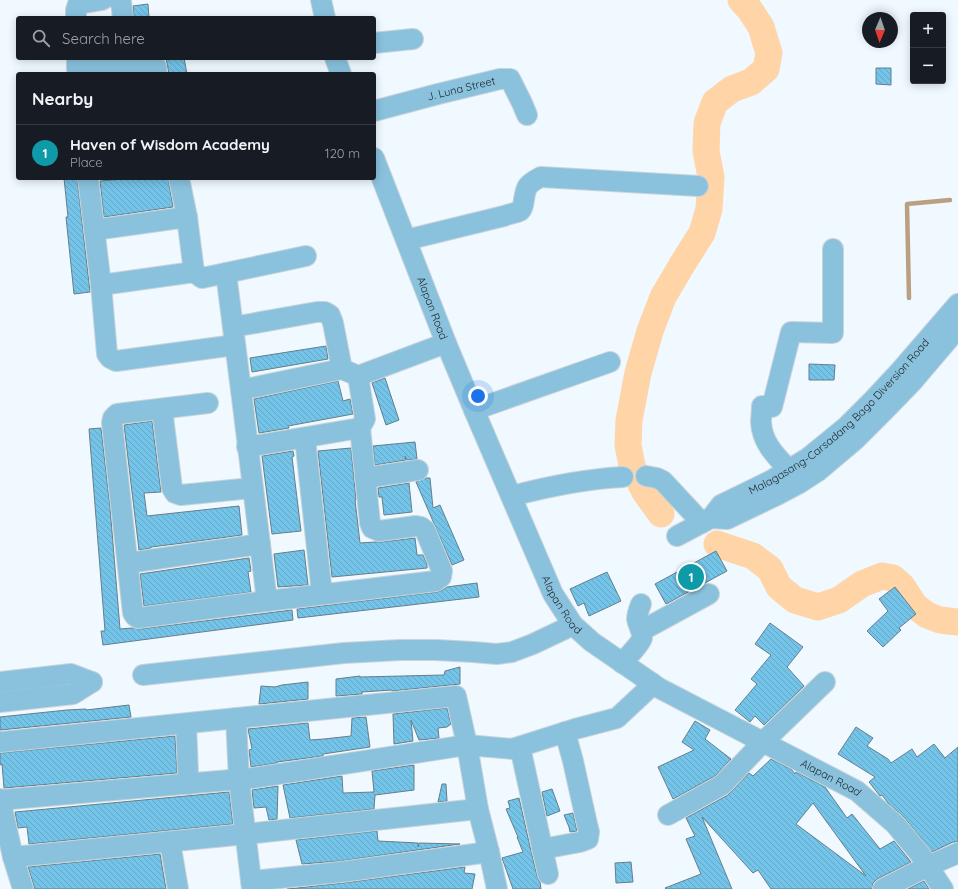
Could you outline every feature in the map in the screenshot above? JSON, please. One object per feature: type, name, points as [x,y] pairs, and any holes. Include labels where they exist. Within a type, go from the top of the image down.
[{"type":"street","points":[[76,16],[78,4],[102,0]]},
{"type":"street","points":[[118,0],[121,2],[123,16]]},
{"type":"street","points":[[376,43],[413,39]]},
{"type":"street","points":[[77,67],[129,60],[151,64],[156,67],[157,72]]},
{"type":"street","points":[[336,60],[340,72]]},
{"type":"street","name":"J. Luna Street","points":[[376,110],[500,79],[510,79],[527,115]]},
{"type":"street","name":"Alapan Road","points":[[376,163],[446,343],[553,594],[565,629],[592,642],[659,688],[857,791],[895,824],[920,854],[943,889]]},
{"type":"street","points":[[406,240],[520,211],[523,207],[527,187],[541,177],[698,186]]},
{"type":"street","points":[[88,180],[101,285],[106,354],[116,361],[234,336],[316,312],[325,312],[330,315],[366,419],[360,428],[370,523],[372,528],[379,531],[421,526],[425,530],[442,571],[441,577],[436,581],[138,618],[135,616],[133,613],[112,423],[113,418],[117,414],[208,403]]},
{"type":"street","points":[[179,180],[187,217],[194,272]]},
{"type":"street","points":[[94,230],[187,217]]},
{"type":"street","points":[[789,470],[767,444],[761,423],[762,406],[772,407],[791,332],[833,333],[833,249]]},
{"type":"street","points":[[101,285],[194,272],[202,278],[306,256]]},
{"type":"street","points":[[226,273],[267,601]]},
{"type":"street","name":"Malagasang-Carsadang Bago Diversion Road","points":[[677,536],[706,520],[721,505],[772,480],[808,458],[846,427],[901,370],[958,304]]},
{"type":"street","name":"Malagasang-Carsadang Bago Diversion Road","points":[[706,520],[728,519],[798,484],[818,471],[856,439],[884,411],[913,381],[958,328]]},
{"type":"street","points":[[241,390],[350,372],[446,343]]},
{"type":"street","points":[[474,410],[610,362]]},
{"type":"street","points":[[162,409],[172,488],[175,492],[181,495],[252,488]]},
{"type":"street","points":[[248,447],[360,428]]},
{"type":"street","points":[[305,438],[322,594]]},
{"type":"street","points":[[365,478],[418,470]]},
{"type":"street","points":[[646,476],[663,481],[706,520]]},
{"type":"street","points":[[512,496],[546,487],[574,482],[601,478],[623,477]]},
{"type":"street","points":[[128,563],[260,544]]},
{"type":"street","points":[[642,631],[709,594]]},
{"type":"street","points":[[622,663],[642,639],[642,631],[637,619],[641,604]]},
{"type":"street","points":[[143,675],[344,653],[436,650],[497,654],[512,652],[565,629]]},
{"type":"street","points":[[0,682],[71,674],[92,682],[73,694],[0,702]]},
{"type":"street","points":[[668,815],[722,785],[763,742],[825,682]]},
{"type":"street","points":[[23,889],[13,857],[0,799],[239,780],[467,745],[512,749],[520,748],[565,732],[617,718],[652,683]]},
{"type":"street","points":[[0,742],[456,696],[467,745],[478,809],[497,889]]},
{"type":"street","points":[[236,718],[239,780],[251,885],[489,852]]},
{"type":"street","points":[[186,724],[189,784]]},
{"type":"street","points":[[542,849],[580,842],[588,839],[589,832],[565,732]]},
{"type":"street","points":[[520,748],[548,874]]},
{"type":"street","points":[[13,857],[170,842],[478,809]]},
{"type":"street","points":[[170,842],[178,889]]},
{"type":"street","points":[[883,889],[928,866],[958,853]]},
{"type":"building","points":[[148,4],[149,16],[134,16],[133,6]]},
{"type":"building","points":[[166,60],[184,60],[187,72],[169,72]]},
{"type":"building","points":[[876,68],[891,68],[891,85],[876,84]]},
{"type":"building","points":[[64,180],[77,180],[90,292],[74,294],[66,217],[68,217]]},
{"type":"building","points":[[168,180],[173,207],[104,217],[100,181]]},
{"type":"building","points":[[326,346],[328,359],[252,372],[250,358]]},
{"type":"building","points":[[809,364],[835,365],[834,380],[809,380]]},
{"type":"building","points":[[385,378],[399,420],[386,425],[372,383]]},
{"type":"building","points":[[338,381],[343,401],[350,399],[353,414],[259,433],[254,399]]},
{"type":"building","points":[[152,421],[161,492],[144,493],[147,516],[239,506],[242,535],[151,547],[139,550],[124,425]]},
{"type":"building","points":[[101,428],[110,507],[120,629],[140,629],[292,610],[293,620],[103,645],[101,631],[105,631],[89,429]]},
{"type":"building","points":[[415,442],[417,459],[407,460],[405,456],[406,460],[375,465],[373,446]]},
{"type":"building","points":[[351,448],[360,543],[415,538],[417,555],[423,555],[427,568],[332,577],[318,451]]},
{"type":"building","points":[[293,451],[294,456],[292,457],[301,531],[272,534],[262,456]]},
{"type":"building","points":[[430,478],[433,508],[440,505],[464,560],[452,565],[416,482]]},
{"type":"building","points":[[409,483],[412,512],[384,515],[382,497],[379,497],[378,488]]},
{"type":"building","points":[[304,550],[308,585],[278,587],[274,554]]},
{"type":"building","points":[[716,551],[727,571],[666,604],[655,584]]},
{"type":"building","points":[[249,558],[251,571],[248,572],[251,592],[144,606],[140,574]]},
{"type":"building","points":[[607,572],[621,601],[589,616],[584,603],[578,606],[570,589]]},
{"type":"building","points":[[477,583],[479,597],[298,618],[297,609],[437,592],[447,587]]},
{"type":"building","points":[[895,587],[916,614],[899,628],[901,630],[883,647],[867,631],[888,611],[879,599]]},
{"type":"building","points":[[770,623],[803,647],[787,667],[804,686],[764,725],[755,716],[750,722],[735,710],[757,684],[751,679],[771,655],[755,644]]},
{"type":"building","points":[[460,667],[460,684],[392,691],[362,692],[362,694],[336,696],[336,679],[360,676],[444,675],[445,671]]},
{"type":"building","points":[[308,682],[308,699],[259,704],[261,686],[275,687]]},
{"type":"building","points":[[129,705],[131,717],[0,730],[0,717]]},
{"type":"building","points":[[447,708],[451,724],[447,727],[438,728],[439,738],[419,740],[411,720],[413,741],[394,744],[393,714]]},
{"type":"building","points":[[366,717],[370,747],[251,767],[249,750],[252,749],[248,729],[308,723],[310,740],[324,739],[351,736],[352,718]]},
{"type":"building","points":[[695,721],[710,730],[705,739],[731,759],[715,776],[673,799],[658,767],[694,750],[682,742]]},
{"type":"building","points":[[856,727],[873,738],[867,746],[888,759],[891,763],[912,749],[917,757],[934,744],[945,758],[958,747],[958,842],[953,842],[932,852],[904,817],[888,803],[882,795],[880,796],[869,782],[875,777],[838,754]]},
{"type":"building","points":[[175,736],[177,773],[4,788],[2,764],[0,765],[0,753]]},
{"type":"building","points":[[771,759],[791,769],[795,774],[796,772],[825,787],[847,818],[852,814],[880,849],[894,841],[911,862],[877,879],[873,883],[872,889],[771,889],[758,870],[753,873],[702,817],[732,889],[666,889],[665,888],[701,874],[686,839],[695,836],[686,818],[728,795],[749,773],[753,776]],"holes":[[[813,803],[866,876],[796,824]]]},
{"type":"building","points":[[414,765],[414,790],[375,795],[374,809],[290,818],[283,785],[342,776],[343,793],[374,792],[372,771]]},
{"type":"building","points":[[442,784],[446,784],[447,801],[438,802]]},
{"type":"building","points":[[278,786],[277,819],[269,820],[266,807],[254,808],[252,790]]},
{"type":"building","points":[[552,789],[560,811],[547,816],[542,792]]},
{"type":"building","points":[[229,792],[233,824],[29,844],[27,827],[18,828],[15,812]]},
{"type":"building","points":[[519,798],[541,889],[513,889],[502,858],[523,852],[506,809],[510,808],[508,801]]},
{"type":"building","points":[[573,813],[577,831],[570,832],[564,815]]},
{"type":"building","points":[[377,831],[378,841],[418,843],[418,847],[419,843],[460,844],[340,861],[302,864],[296,840]]},
{"type":"building","points":[[160,854],[166,889],[34,889],[28,867]]},
{"type":"building","points":[[631,862],[633,882],[616,883],[615,863]]},
{"type":"building","points":[[465,867],[464,873],[475,874],[472,889],[287,889],[343,883]]},
{"type":"building","points":[[924,881],[929,889],[908,889]]},
{"type":"waterway","points":[[661,514],[645,492],[632,466],[628,445],[629,420],[638,373],[650,331],[663,297],[702,233],[709,209],[711,177],[706,151],[707,123],[715,102],[732,89],[751,82],[766,69],[769,53],[761,27],[750,10],[741,0]]},
{"type":"waterway","points":[[909,298],[907,204],[950,200]]},
{"type":"waterway","points":[[717,544],[753,556],[770,569],[779,587],[795,600],[818,607],[839,600],[862,584],[882,576],[893,578],[902,586],[915,606],[927,615],[940,620],[958,622]]},
{"type":"place","name":"Haven of Wisdom Academy","points":[[691,577]]}]
